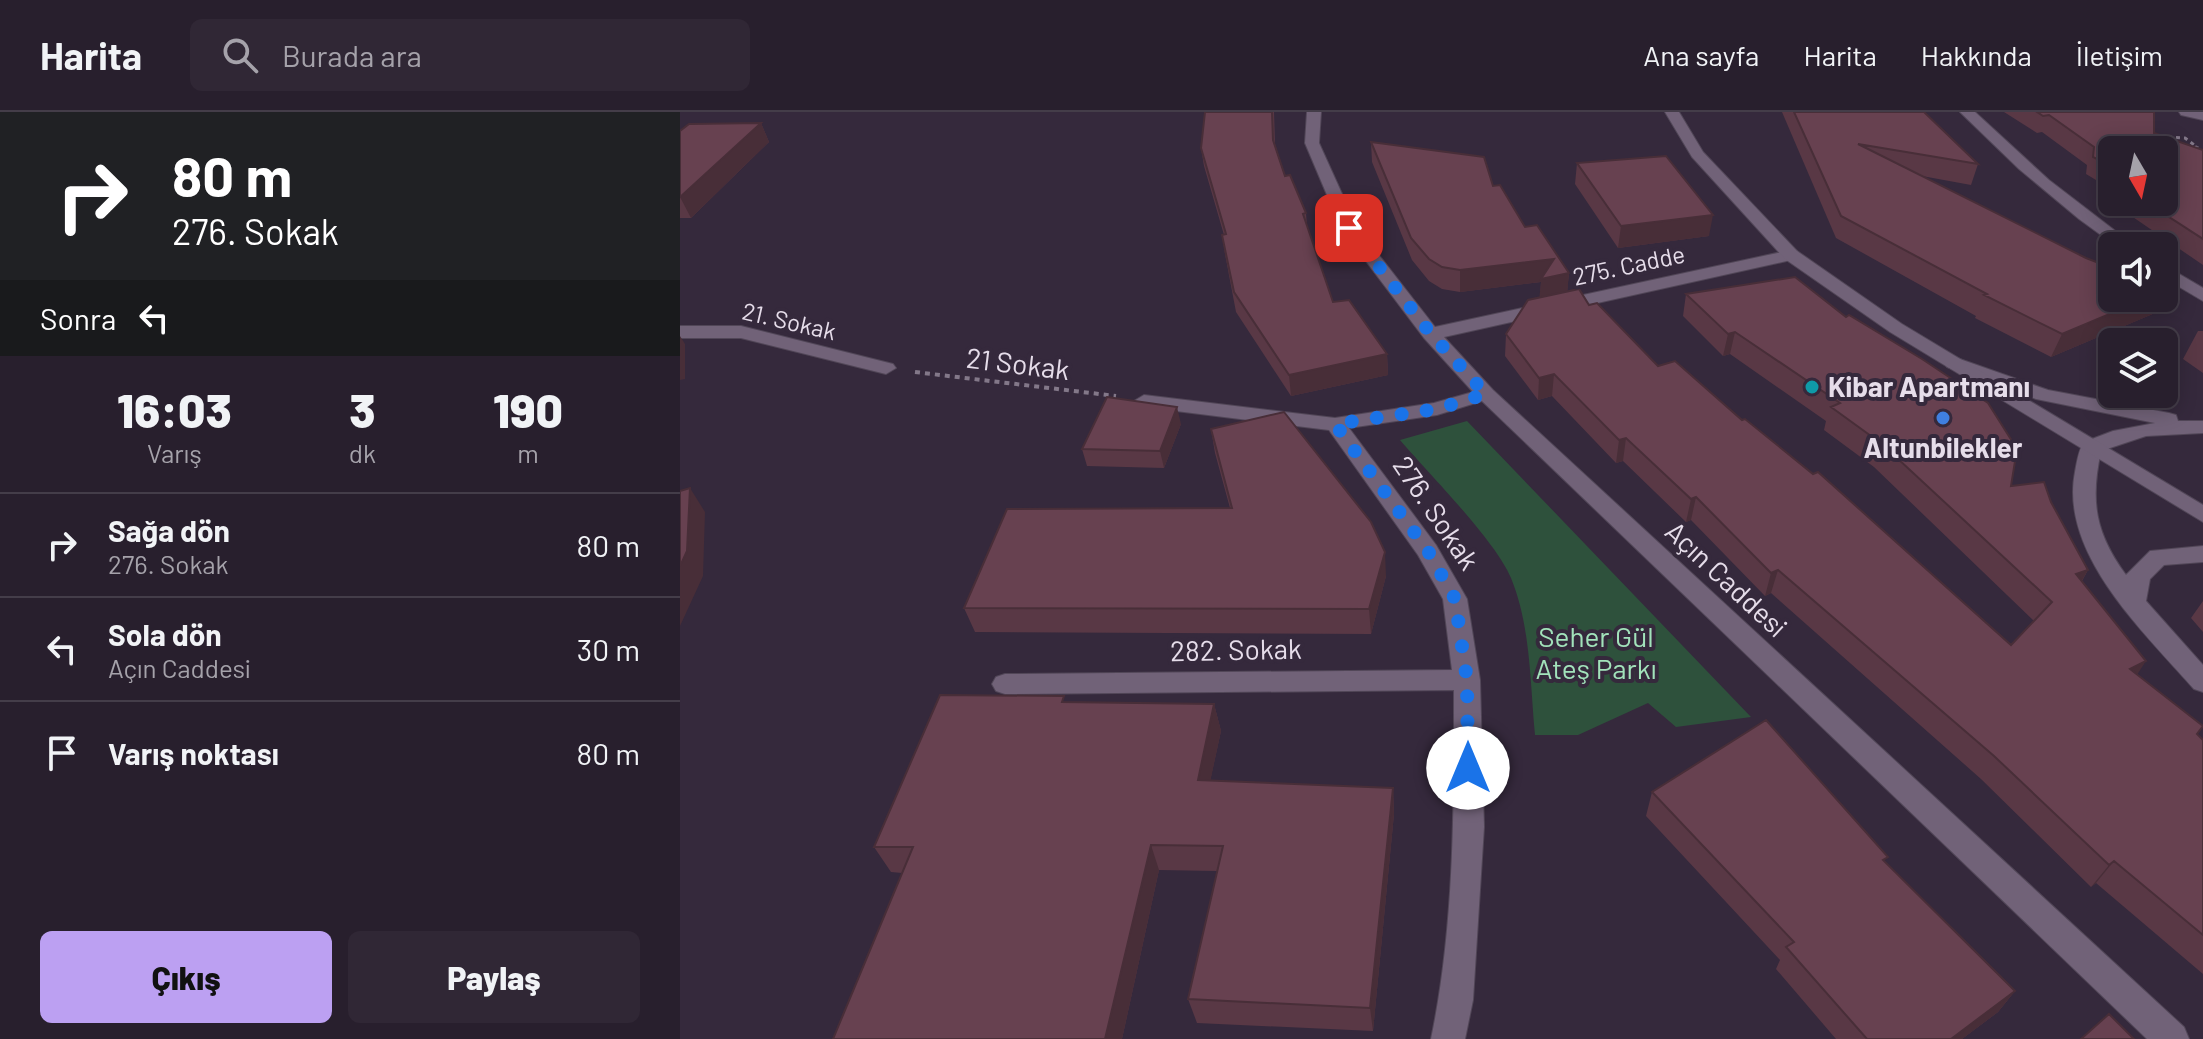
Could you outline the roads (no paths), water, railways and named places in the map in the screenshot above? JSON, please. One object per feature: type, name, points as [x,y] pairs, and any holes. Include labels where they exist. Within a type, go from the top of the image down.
[{"type":"street","name":"Açın Caddesi","points":[[1314,112],[1312,143],[1349,228],[1431,334],[1486,394],[2172,1039]]},
{"type":"street","points":[[1672,112],[1697,154],[1791,255],[1949,361],[2203,515]]},
{"type":"street","points":[[1967,112],[2013,156],[2106,232]]},
{"type":"street","points":[[2186,112],[2202,115]]},
{"type":"street","name":"275. Cadde","points":[[1431,334],[1791,255]]},
{"type":"street","points":[[2178,279],[2203,296]]},
{"type":"street","name":"21. Sokak","points":[[680,332],[741,332],[886,368]]},
{"type":"street","points":[[1949,361],[2043,395],[2203,426]]},
{"type":"street","name":"276. Sokak","points":[[1448,1039],[1456,1000],[1469,827],[1467,680],[1455,599],[1428,551],[1335,424],[1437,409],[1486,394]]},
{"type":"street","points":[[1144,401],[1335,424]]},
{"type":"street","points":[[2091,447],[2125,432],[2203,426]]},
{"type":"street","points":[[2091,447],[2084,490],[2087,518],[2095,546],[2134,601],[2203,682]]},
{"type":"street","points":[[2134,601],[2138,576],[2158,557],[2203,554]]},
{"type":"street","name":"282. Sokak","points":[[1005,684],[1467,680]]},
{"type":"place","name":"Kibar Apartmanı","points":[[1812,387]]},
{"type":"place","name":"Altunbilekler","points":[[1943,418]]},
{"type":"park label","name":"Seher Gül Ateş Parkı","points":[[1596,653]]}]
